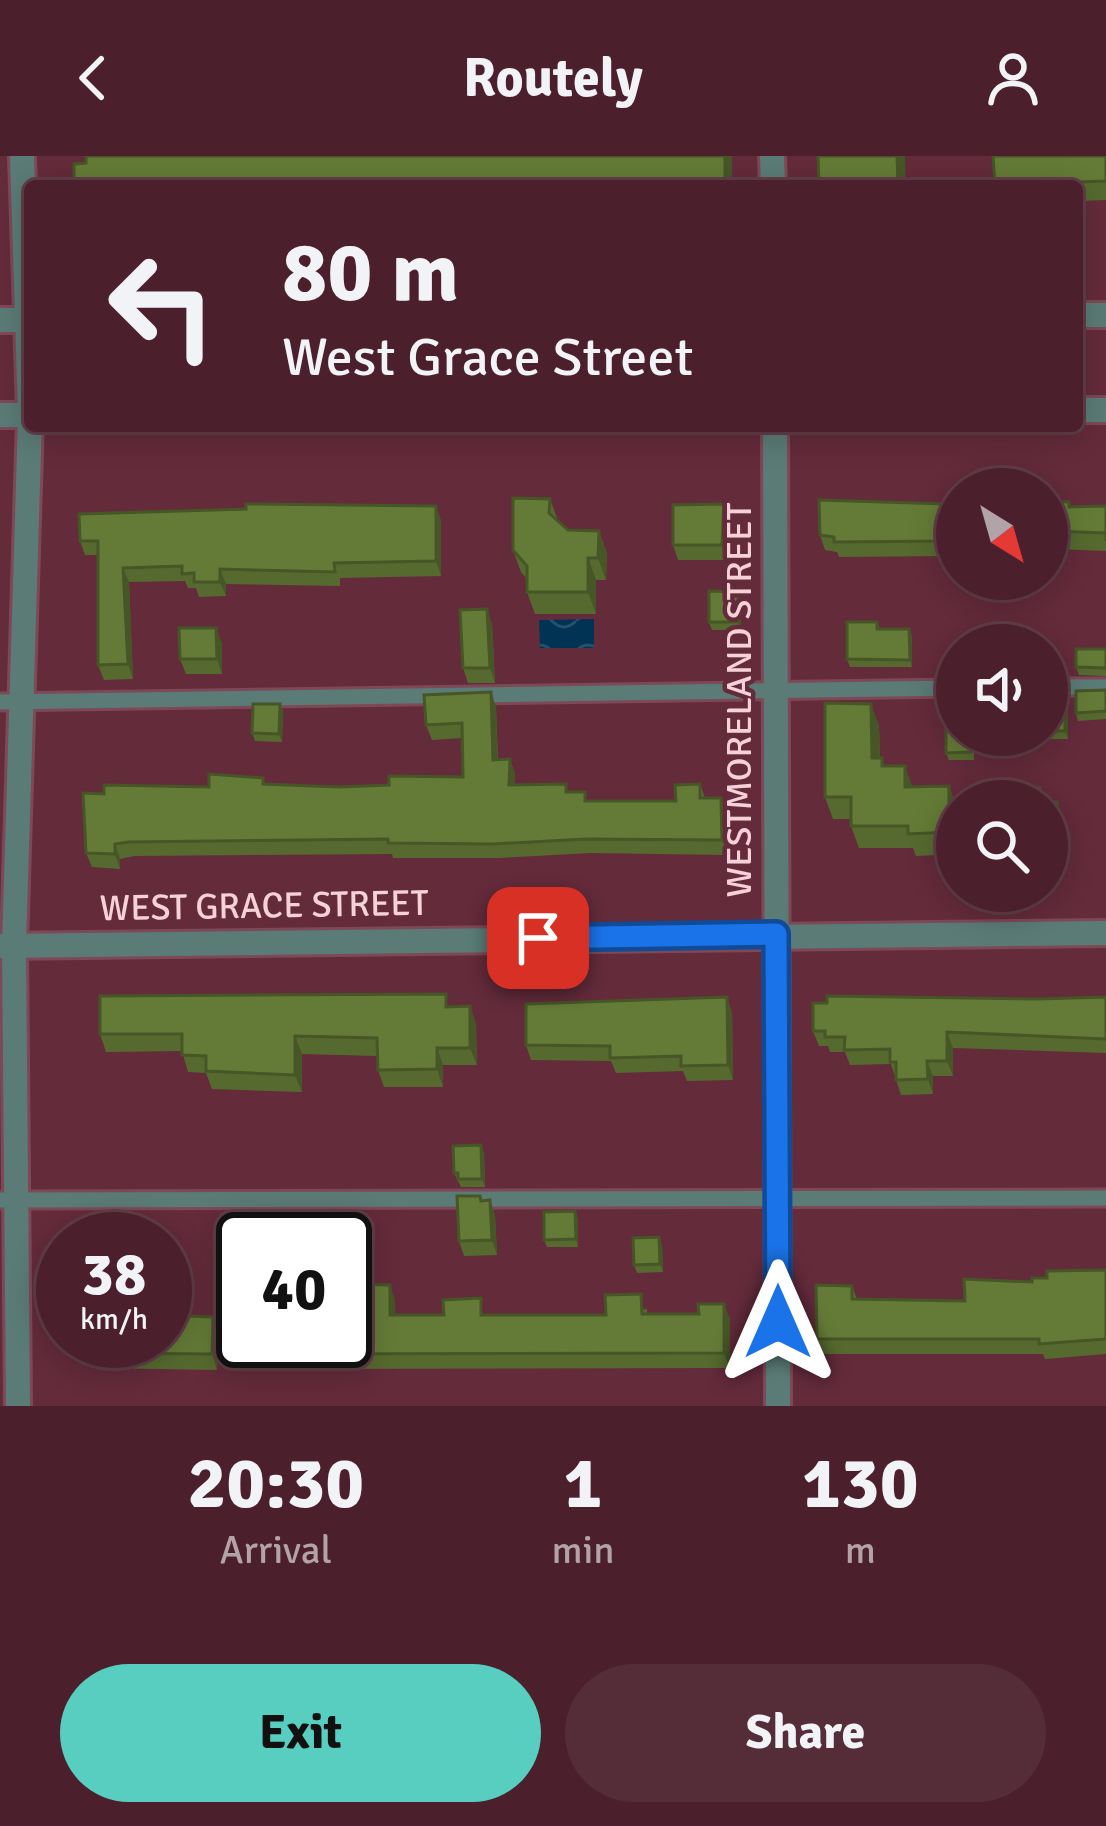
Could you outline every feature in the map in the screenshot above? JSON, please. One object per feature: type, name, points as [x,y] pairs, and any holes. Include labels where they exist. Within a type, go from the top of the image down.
[{"type":"street","points":[[22,156],[24,211]]},
{"type":"street","points":[[18,1406],[8,1200],[7,946],[11,702],[29,432]]},
{"type":"street","name":"WESTMORELAND STREET","points":[[776,432],[778,1406]]},
{"type":"street","name":"WEST GRACE STREET","points":[[7,946],[1106,933]]},
{"type":"lane","points":[[1068,687],[1106,687]]},
{"type":"lane","points":[[11,702],[936,688]]},
{"type":"lane","points":[[8,1200],[1106,1198]]},
{"type":"water","points":[[594,619],[594,648],[540,648],[539,620]]},
{"type":"building","points":[[86,156],[725,156],[725,180],[74,180],[74,164],[86,163]]},
{"type":"building","points":[[818,156],[897,156],[898,180],[819,180]]},
{"type":"building","points":[[993,156],[1106,156],[1106,181],[995,180]]},
{"type":"building","points":[[513,498],[550,499],[549,513],[568,530],[599,531],[598,558],[588,558],[588,592],[527,592],[527,566],[513,550]]},
{"type":"building","points":[[819,500],[936,504],[936,541],[834,542],[834,537],[820,535]]},
{"type":"building","points":[[1068,502],[1069,507],[1106,506],[1106,533],[1068,532]]},
{"type":"building","points":[[246,504],[436,506],[436,561],[334,563],[335,572],[220,569],[220,582],[194,582],[194,573],[182,574],[182,566],[123,568],[128,664],[98,665],[98,541],[80,541],[79,514],[246,509]]},
{"type":"building","points":[[724,504],[722,545],[673,545],[673,505]]},
{"type":"building","points":[[709,591],[738,592],[738,622],[709,622]]},
{"type":"building","points":[[487,609],[490,668],[463,668],[460,610]]},
{"type":"building","points":[[847,622],[909,629],[910,660],[847,659]]},
{"type":"building","points":[[179,628],[216,628],[217,659],[180,659]]},
{"type":"building","points":[[1076,649],[1106,649],[1106,668],[1076,667]]},
{"type":"building","points":[[1106,690],[1106,711],[1076,713],[1076,691]]},
{"type":"building","points":[[491,692],[493,760],[510,759],[509,785],[566,784],[566,792],[585,792],[585,801],[676,801],[675,785],[700,784],[700,798],[721,798],[722,840],[129,842],[115,844],[115,854],[86,853],[83,793],[104,794],[104,785],[209,787],[209,774],[263,778],[263,784],[339,787],[389,785],[389,776],[463,777],[462,723],[426,725],[424,695]]},
{"type":"building","points":[[825,703],[871,704],[872,758],[882,758],[882,766],[905,766],[905,787],[936,786],[936,833],[908,834],[908,826],[851,826],[851,797],[825,797]]},
{"type":"building","points":[[253,704],[280,704],[279,734],[252,733]]},
{"type":"building","points":[[446,994],[446,1007],[470,1006],[470,1048],[437,1048],[437,1069],[378,1070],[377,1038],[295,1036],[295,1075],[206,1071],[206,1056],[182,1055],[182,1034],[100,1034],[100,996]]},
{"type":"building","points":[[827,996],[1106,997],[1106,1039],[947,1032],[947,1061],[927,1061],[928,1079],[896,1080],[890,1049],[844,1050],[845,1037],[825,1037],[825,1031],[813,1031],[813,1003],[827,1003]]},
{"type":"building","points":[[727,997],[728,1065],[681,1066],[681,1056],[610,1058],[610,1046],[526,1045],[526,1004]]},
{"type":"building","points":[[481,1145],[482,1179],[458,1179],[453,1146]]},
{"type":"building","points":[[457,1196],[490,1200],[492,1240],[459,1241]]},
{"type":"building","points":[[575,1211],[576,1239],[544,1240],[544,1212]]},
{"type":"building","points":[[659,1237],[660,1264],[634,1265],[633,1238]]},
{"type":"building","points":[[1106,1270],[1106,1339],[1039,1344],[1039,1339],[817,1339],[816,1285],[852,1286],[852,1299],[965,1301],[964,1279],[1032,1282],[1032,1278],[1047,1278],[1047,1271]]},
{"type":"building","points":[[372,1285],[390,1285],[390,1315],[444,1315],[443,1300],[481,1298],[481,1315],[606,1315],[605,1295],[641,1294],[642,1314],[699,1314],[698,1304],[724,1304],[724,1353],[372,1354]]},
{"type":"building","points":[[192,1316],[213,1317],[212,1354],[192,1354]]},
{"type":"route","points":[[538,938],[776,934],[778,1322]]}]
